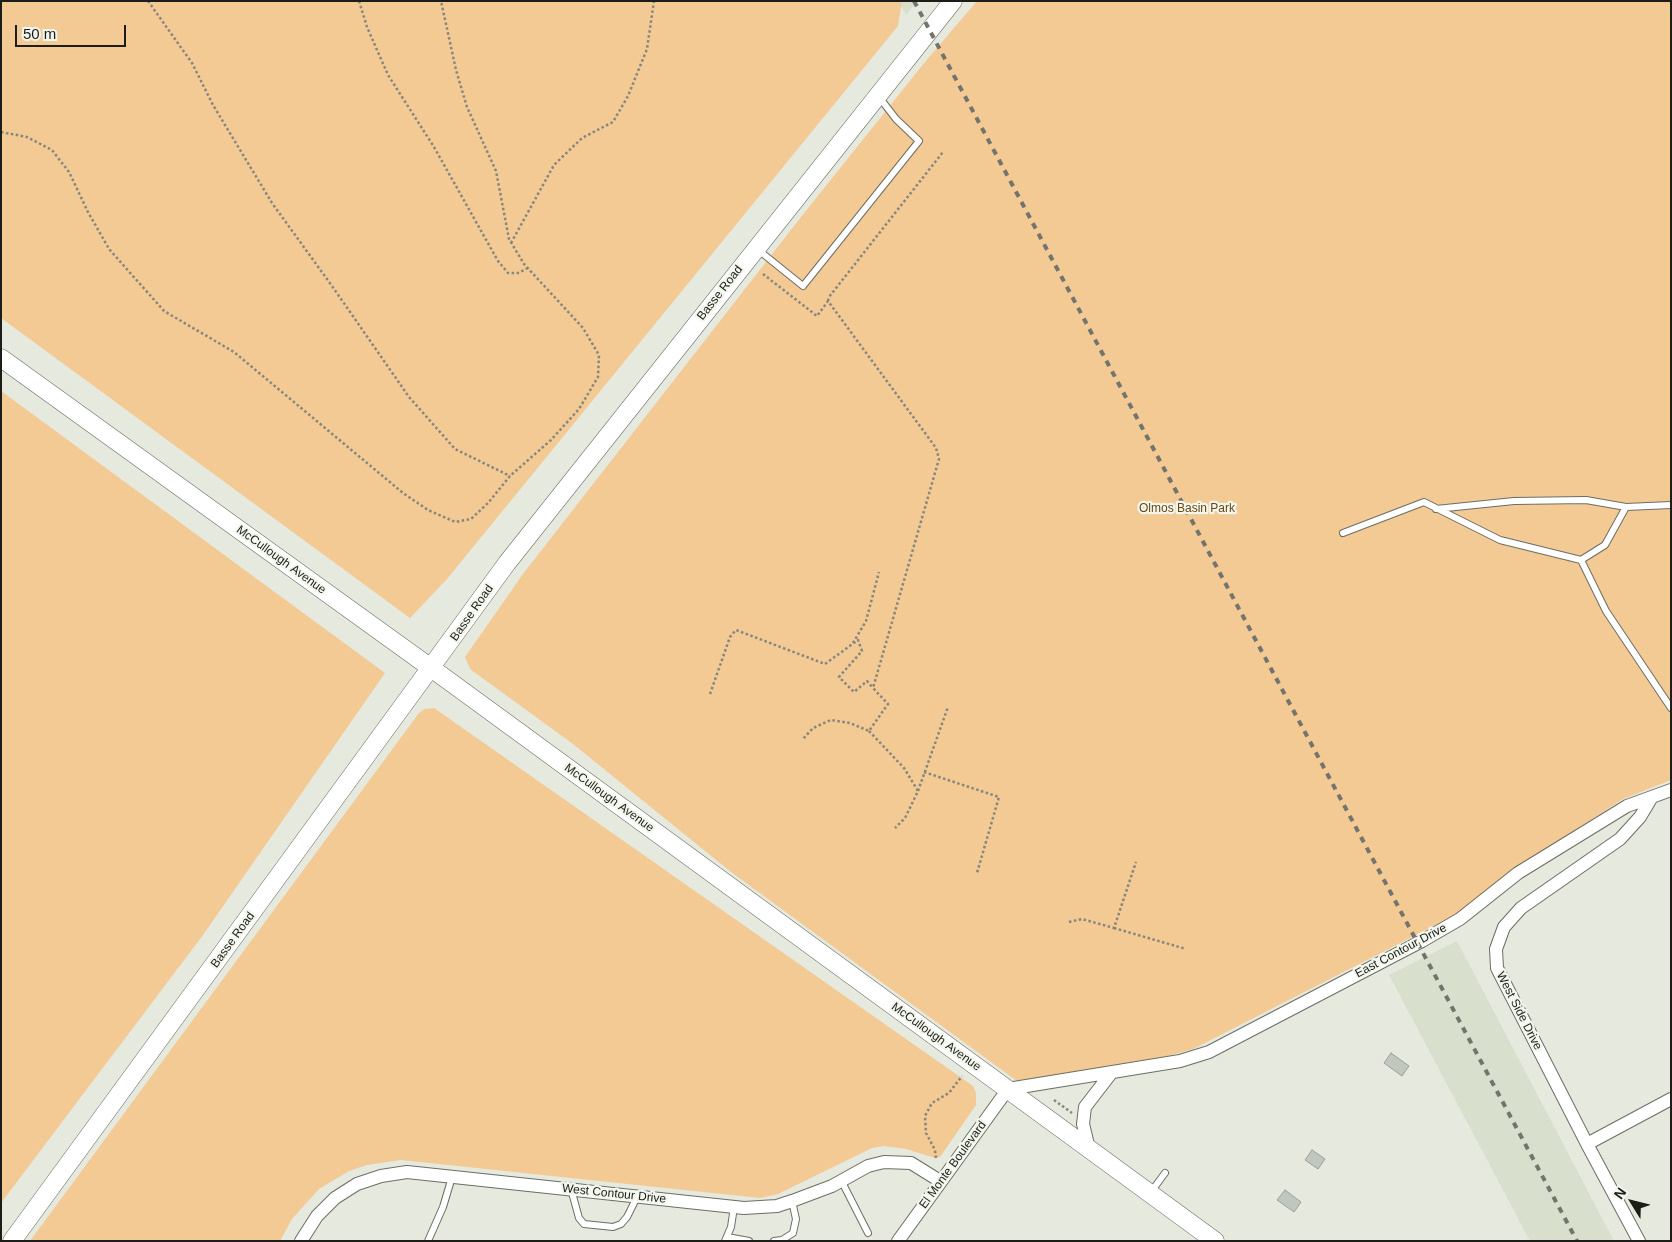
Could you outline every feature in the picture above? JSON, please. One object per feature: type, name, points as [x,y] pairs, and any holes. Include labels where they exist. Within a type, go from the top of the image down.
[{"type":"main road","name":"Basse Road","points":[[12,1241],[507,563],[953,1]]},
{"type":"main road","name":"McCullough Avenue","points":[[1,358],[432,668],[1215,1241]]},
{"type":"street","name":"East Contour Drive","points":[[1008,1089],[1180,1061],[1209,1052],[1451,924],[1518,873],[1627,806],[1671,790]]},
{"type":"street","name":"West Side Drive","points":[[1640,1241],[1587,1144],[1497,968],[1496,950],[1504,927],[1521,908],[1620,840],[1640,816],[1652,797]]},
{"type":"street","points":[[1089,1149],[1083,1124],[1085,1107],[1112,1072]]},
{"type":"street","name":"El Monte Boulevard","points":[[898,1241],[1008,1089]]},
{"type":"street","points":[[1587,1144],[1671,1099]]},
{"type":"street","name":"West Contour Drive","points":[[300,1241],[317,1216],[335,1198],[357,1184],[382,1176],[407,1172],[734,1207],[777,1206],[792,1202],[868,1166],[899,1161],[911,1163],[940,1181]]},
{"type":"lane","points":[[756,248],[803,286],[919,141],[896,119],[878,95]]},
{"type":"lane","points":[[1436,509],[1514,501],[1586,500],[1626,507],[1671,505]]},
{"type":"lane","points":[[1342,533],[1424,502],[1500,540],[1581,560],[1605,545],[1626,507]]},
{"type":"lane","points":[[1581,560],[1606,611],[1671,708]]},
{"type":"lane","points":[[1150,1193],[1165,1173]]},
{"type":"lane","points":[[428,1241],[443,1208],[452,1177]]},
{"type":"lane","points":[[841,1180],[868,1233]]},
{"type":"lane","points":[[571,1190],[578,1218],[584,1224],[612,1228],[621,1224],[627,1217],[637,1197]]},
{"type":"lane","points":[[774,1241],[782,1240],[793,1233],[796,1219],[792,1202]]},
{"type":"lane","points":[[734,1207],[731,1227],[726,1239],[749,1241]]},
{"type":"path","points":[[148,1],[192,63],[213,105],[272,203],[409,397],[456,449],[510,476]]},
{"type":"path","points":[[359,1],[388,75],[434,147],[498,261],[508,272],[518,273],[528,268]]},
{"type":"path","points":[[1,132],[27,137],[52,150],[69,172],[88,212],[109,249],[164,311],[234,352],[403,493],[428,510],[455,522],[471,519],[488,504],[510,476],[551,440],[578,410],[598,377],[600,354],[582,328],[528,268],[511,243],[496,172],[468,107],[440,1]]},
{"type":"path","points":[[511,243],[554,165],[582,138],[613,122],[628,96],[647,49],[654,1]]},
{"type":"path","points":[[763,274],[817,316],[828,300],[828,297],[943,152]]},
{"type":"path","points":[[828,300],[936,448],[939,459],[873,688]]},
{"type":"path","points":[[852,644],[866,621],[879,572]]},
{"type":"path","points":[[710,694],[730,637],[736,630],[825,664],[858,640],[862,651],[839,677],[854,692],[866,681],[888,704],[869,731]]},
{"type":"path","points":[[895,828],[905,818],[918,792],[948,707]]},
{"type":"path","points":[[803,739],[813,728],[831,720],[850,722],[869,731],[904,768],[918,792]]},
{"type":"path","points":[[924,772],[999,797],[977,873]]},
{"type":"path","points":[[1114,928],[1136,862]]},
{"type":"path","points":[[1069,922],[1082,918],[1186,949]]},
{"type":"path","points":[[936,1158],[935,1150],[926,1133],[925,1116],[932,1103],[949,1093],[962,1076]]},
{"type":"path","points":[[1054,1100],[1073,1114],[1076,1113]]},
{"type":"shaded area","points":[[898,1],[918,1],[906,15]]},
{"type":"shaded area","points":[[1457,941],[1614,1241],[1530,1241],[1389,975]]},
{"type":"green space","points":[[1,1],[902,1],[898,26],[447,579],[410,618],[1,318]]},
{"type":"green space","name":"Olmos Basin Park","points":[[977,1],[1671,1],[1671,780],[1623,799],[1519,866],[1459,913],[1193,1049],[1168,1056],[1017,1081],[731,872],[573,744],[470,669],[465,657],[523,574],[801,217],[925,62]]},
{"type":"green space","points":[[1,391],[385,673],[203,935],[1,1203]]},
{"type":"green space","points":[[434,708],[973,1086],[976,1093],[976,1105],[940,1157],[935,1158],[906,1149],[884,1146],[872,1148],[778,1194],[760,1198],[401,1160],[367,1165],[349,1171],[319,1189],[292,1219],[280,1241],[30,1241],[419,713],[425,709]]},
{"type":"building","points":[[1391,1053],[1409,1066],[1402,1076],[1384,1063]]},
{"type":"building","points":[[1312,1150],[1325,1159],[1318,1169],[1305,1160]]},
{"type":"building","points":[[1285,1190],[1301,1202],[1294,1212],[1277,1200]]},
{"type":"railway","points":[[914,1],[1577,1241]]}]
